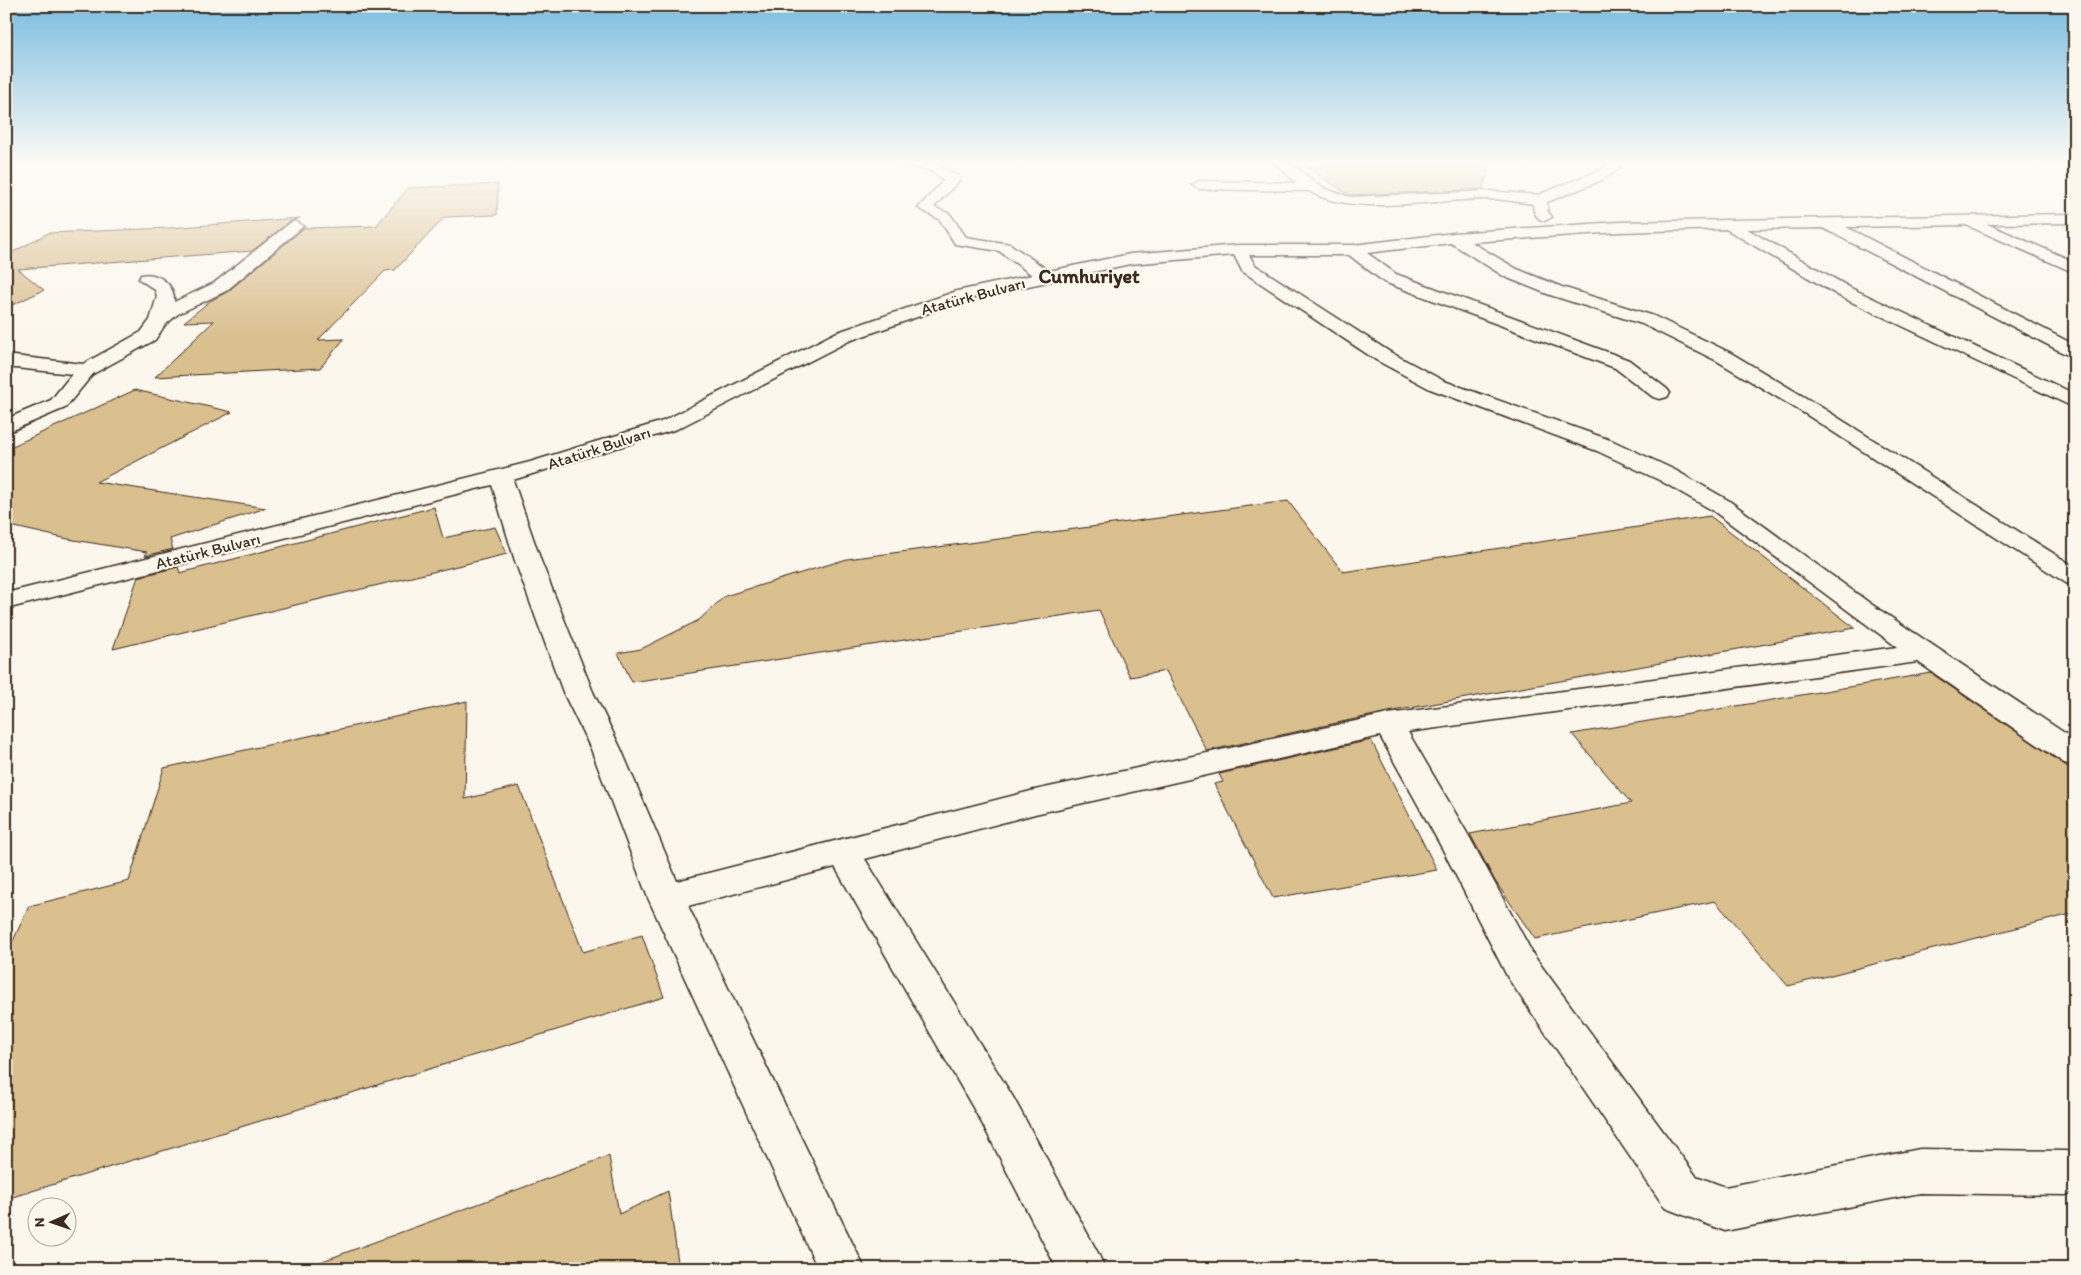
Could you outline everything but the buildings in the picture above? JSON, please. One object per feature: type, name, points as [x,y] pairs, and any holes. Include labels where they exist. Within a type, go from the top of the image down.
[{"type":"street","points":[[948,222],[961,241],[1004,247],[1046,277]]},
{"type":"street","points":[[1547,222],[1554,231]]},
{"type":"street","name":"Atatürk Bulvarı","points":[[6,602],[538,467],[670,425],[842,336],[963,295],[1130,259],[1239,250],[1353,250],[1454,238],[1619,227],[1894,222]]},
{"type":"street","points":[[1968,222],[2075,268]]},
{"type":"street","points":[[2058,222],[2075,228]]},
{"type":"street","points":[[1824,223],[1996,310],[2075,353]]},
{"type":"street","points":[[1729,225],[1845,292],[2075,402]]},
{"type":"street","points":[[159,321],[172,310],[220,288],[295,226]]},
{"type":"street","points":[[1454,238],[1511,273],[1556,291],[1648,320],[1724,357],[1814,411],[2075,578]]},
{"type":"street","points":[[1239,250],[1248,268],[1383,356],[1437,385],[1605,446],[1667,475],[1720,504],[1862,610],[2075,755]]},
{"type":"street","points":[[1353,250],[1390,278],[1622,364],[1660,393]]},
{"type":"street","points":[[6,427],[58,404],[86,370],[148,336],[159,321],[167,302],[165,291],[160,284],[147,279]]},
{"type":"street","points":[[6,361],[86,370]]},
{"type":"street","points":[[501,477],[528,561],[578,692],[606,749],[666,898],[842,1269]]},
{"type":"street","points":[[666,898],[1035,802],[1388,724],[1923,652]]},
{"type":"street","points":[[1388,724],[1458,847],[1521,967],[1682,1192],[1725,1209],[1920,1171],[2066,1173]]},
{"type":"street","points":[[844,852],[998,1111],[1082,1269]]},
{"type":"district","name":"Cumhuriyet","points":[[1089,276]]}]
